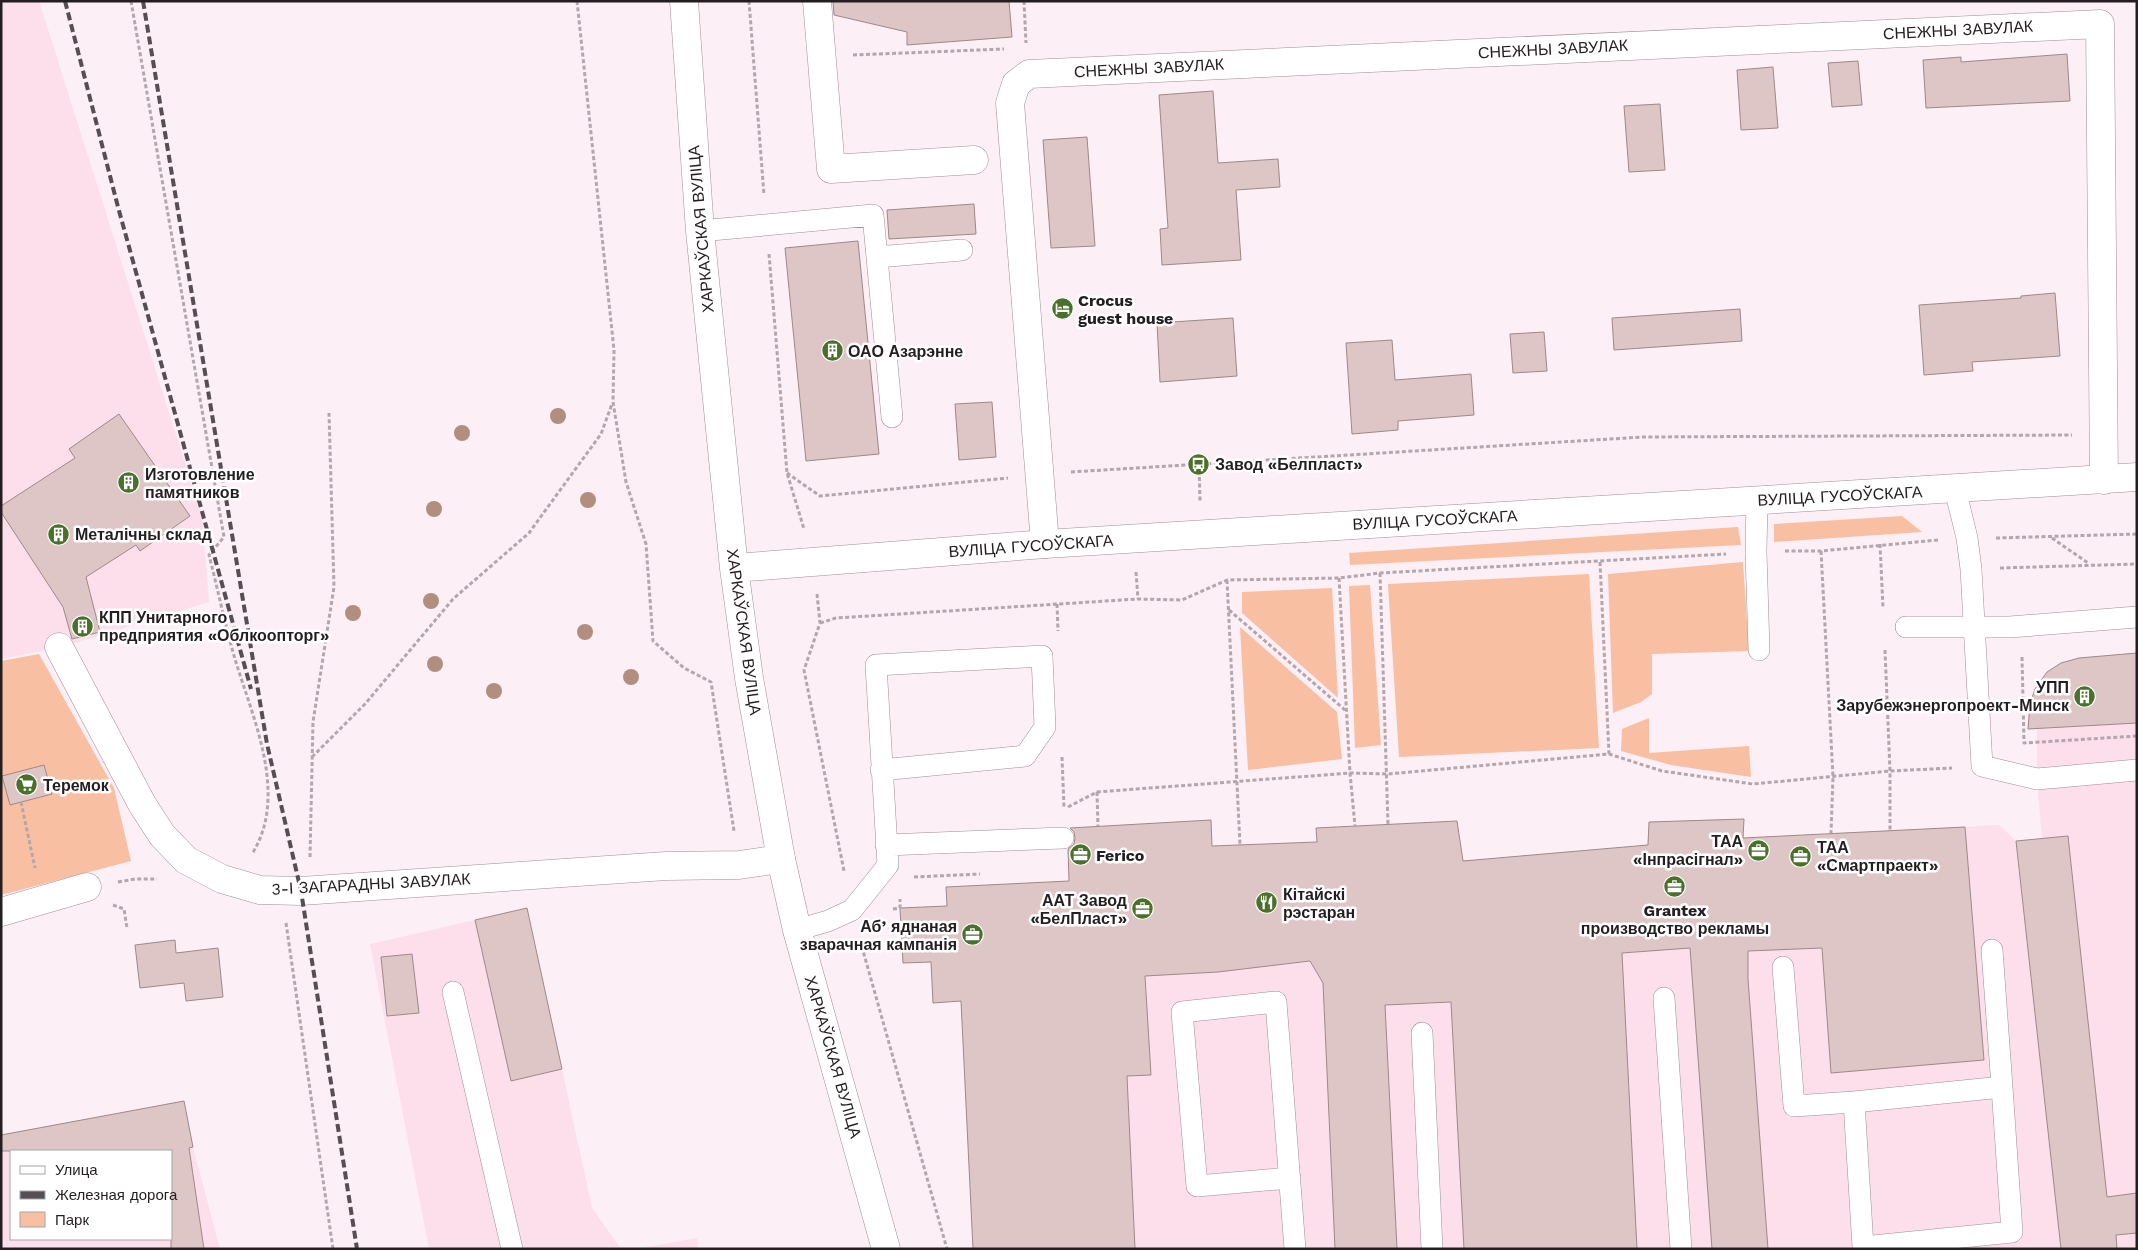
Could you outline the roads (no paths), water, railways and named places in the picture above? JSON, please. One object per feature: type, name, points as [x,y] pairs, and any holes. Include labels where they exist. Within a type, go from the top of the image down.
[{"type":"street","name":"ХАРКАЎСКАЯ ВУЛІЦА","points":[[684,1],[700,231],[734,568],[749,678],[781,858],[797,930],[886,1249]]},
{"type":"street","points":[[817,1],[820,57],[831,169],[974,160]]},
{"type":"street","name":"СНЕЖНЫ ЗАВУЛАК","points":[[1045,544],[1010,103],[1016,84],[1028,61],[2100,24],[2104,480]]},
{"type":"street","name":"ВУЛІЦА ГУСОЎСКАГА","points":[[734,568],[1045,544],[1955,490],[2137,477]]},
{"type":"street","name":"3-І ЗАГАРАДНЫ ЗАВУЛАК","points":[[59,647],[142,804],[162,835],[186,860],[222,879],[260,890],[300,891],[666,866],[739,865],[781,858]]},
{"type":"street","points":[[1,912],[87,887]]},
{"type":"lane","points":[[700,231],[872,215],[892,417]]},
{"type":"lane","points":[[877,257],[962,250]]},
{"type":"lane","points":[[1955,490],[1967,538],[1971,569],[1976,627],[1982,766],[2037,779],[2137,770]]},
{"type":"lane","points":[[1757,501],[1758,650]]},
{"type":"lane","points":[[1906,627],[2010,627],[2137,617]]},
{"type":"lane","points":[[797,930],[852,910],[888,865],[881,770],[876,665],[1042,656],[1045,727],[1025,756],[881,770]]},
{"type":"lane","points":[[886,845],[1063,838]]},
{"type":"lane","points":[[1854,1102],[1863,1248],[2012,1232],[1992,950]]},
{"type":"lane","points":[[1783,967],[1794,1106],[2002,1087]]},
{"type":"lane","points":[[453,992],[512,1249]]},
{"type":"lane","points":[[1664,998],[1681,1249]]},
{"type":"lane","points":[[1290,1178],[1197,1186],[1182,1012],[1276,1002],[1290,1178],[1295,1249]]},
{"type":"lane","points":[[1422,1033],[1432,1249]]},
{"type":"railway","points":[[65,1],[118,207],[251,689]]},
{"type":"railway","points":[[143,1],[267,744],[301,891],[357,1249]]},
{"type":"place","name":"Crocus guest house","points":[[1062,309]]},
{"type":"place","name":"ОАО Азарэнне","points":[[832,351]]},
{"type":"place","name":"Завод «Белпласт»","points":[[1199,464]]},
{"type":"place","name":"Изготовление памятников","points":[[129,483]]},
{"type":"place","name":"Металічны склад","points":[[59,534]]},
{"type":"place","name":"КПП Унитарного предприятия «Облкоопторг»","points":[[83,626]]},
{"type":"place","name":"УПП Зарубежэнергопроект-Минск","points":[[2085,696]]},
{"type":"place","name":"Теремок","points":[[27,785]]},
{"type":"place","name":"ТАА «Інпрасігнал»","points":[[1759,850]]},
{"type":"place","name":"Ferico","points":[[1080,855]]},
{"type":"place","name":"ТАА «Смартпраект»","points":[[1801,856]]},
{"type":"place","name":"Grantex производство рекламы","points":[[1675,886]]},
{"type":"place","name":"Кітайскі рэстаран","points":[[1267,903]]},
{"type":"place","name":"ААТ Завод «БелПласт»","points":[[1143,909]]},
{"type":"place","name":"Абʼяднаная зварачная кампанія","points":[[973,935]]}]
